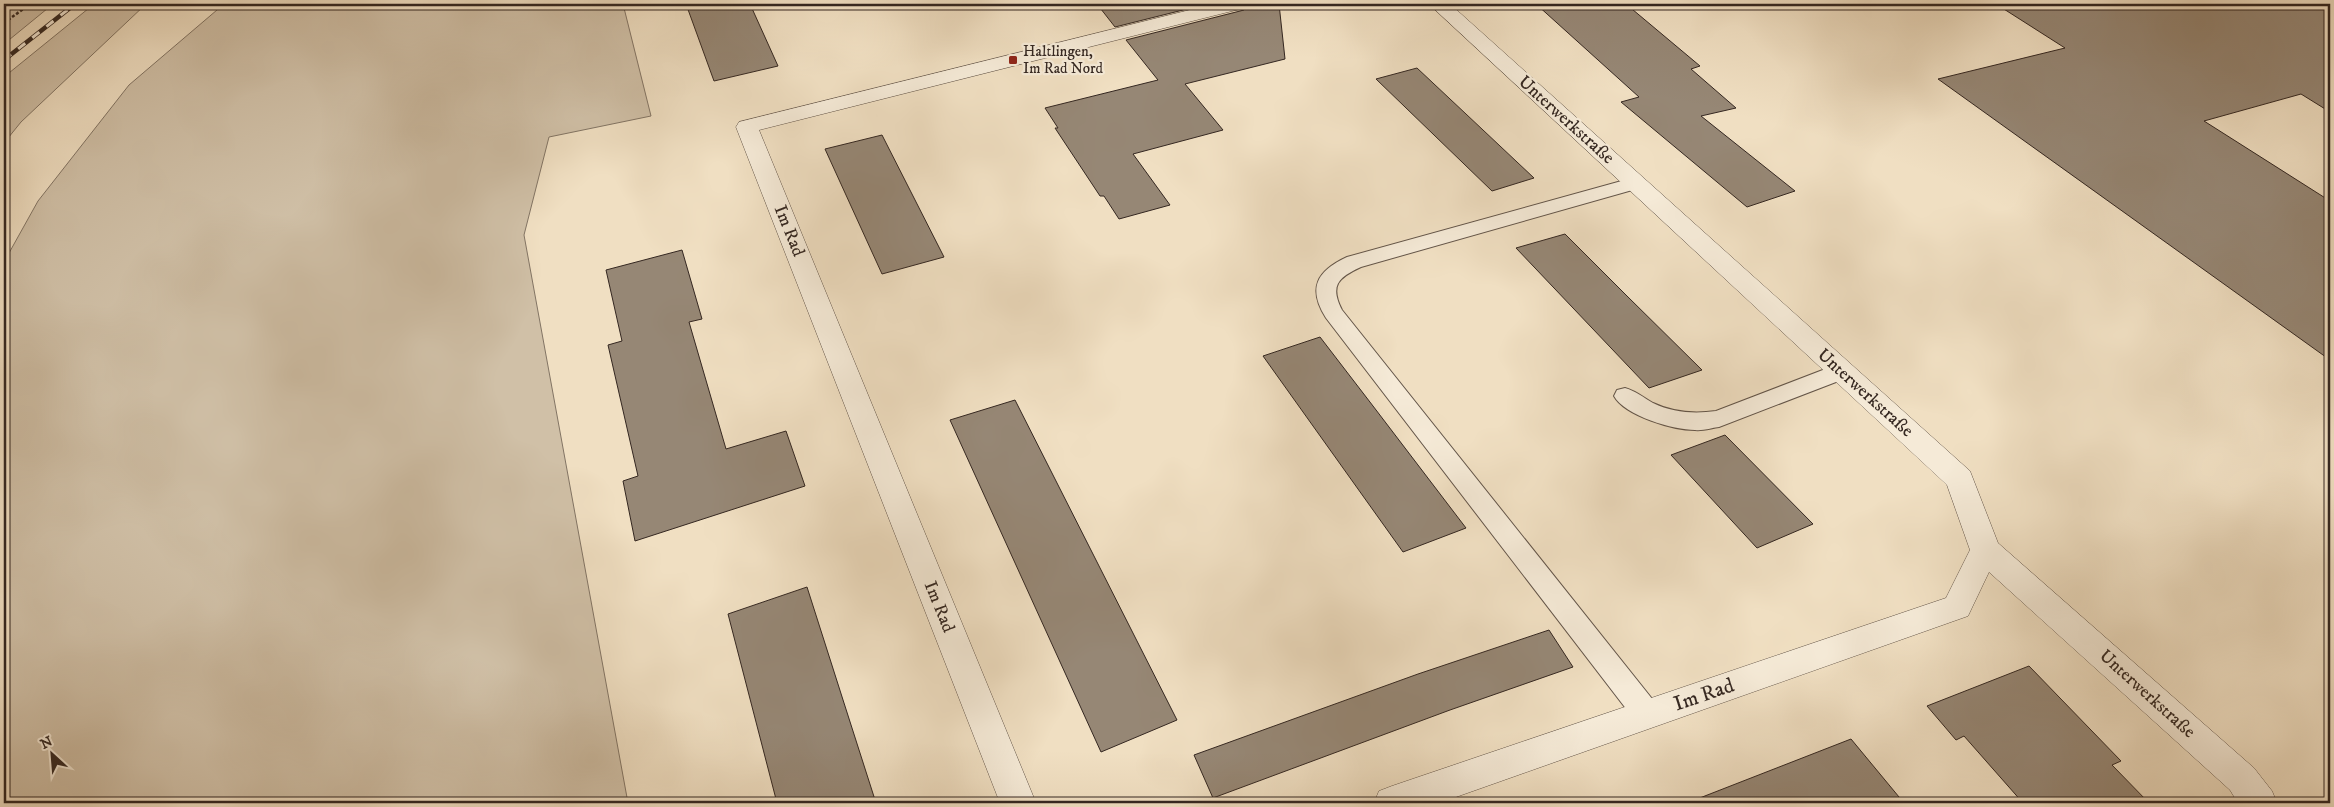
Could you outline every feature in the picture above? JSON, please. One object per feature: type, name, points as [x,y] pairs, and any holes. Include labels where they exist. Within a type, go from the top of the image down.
[{"type":"street","name":"Im Rad","points":[[1018,803],[747,128],[1237,4]]},
{"type":"street","name":"Unterwerkstraße","points":[[1439,4],[1960,480],[1985,550],[2242,779],[2259,803]]},
{"type":"street","name":"Im Rad","points":[[1392,803],[1957,607],[1985,550]]},
{"type":"lane","points":[[1636,183],[1354,262],[1340,268],[1330,277],[1325,289],[1326,301],[1333,313],[1647,714]]},
{"type":"lane","points":[[1626,396],[1646,409],[1662,415],[1696,422],[1719,419],[1841,371]]},
{"type":"path","points":[[4,23],[30,4]]},
{"type":"shaded area","points":[[4,4],[53,4],[4,44]]},
{"type":"shaded area","points":[[94,4],[146,4],[21,122],[4,143],[4,77]]},
{"type":"shaded area","points":[[224,4],[623,4],[651,116],[549,137],[524,235],[628,803],[4,803],[4,262],[38,201],[129,85]]},
{"type":"building","points":[[686,4],[750,4],[778,66],[714,81]]},
{"type":"building","points":[[1097,4],[1207,4],[1115,27]]},
{"type":"building","points":[[1249,4],[1279,4],[1285,59],[1185,84],[1223,130],[1133,154],[1170,205],[1119,219],[1104,196],[1100,196],[1055,128],[1058,128],[1045,108],[1158,80],[1126,40],[1244,10]]},
{"type":"building","points":[[1536,4],[1626,4],[1700,66],[1691,69],[1736,108],[1701,116],[1795,191],[1747,207],[1621,102],[1639,97]]},
{"type":"building","points":[[1996,4],[2330,4],[2330,112],[2301,94],[2204,121],[2330,201],[2330,360],[1938,79],[2065,48]]},
{"type":"building","points":[[1417,68],[1534,178],[1492,191],[1376,79]]},
{"type":"building","points":[[882,135],[944,257],[882,274],[825,149]]},
{"type":"building","points":[[1565,234],[1702,370],[1649,388],[1516,248]]},
{"type":"building","points":[[682,250],[702,319],[689,322],[726,449],[786,431],[805,486],[635,541],[623,481],[638,476],[608,345],[622,341],[606,270]]},
{"type":"building","points":[[1320,337],[1466,528],[1403,552],[1263,356]]},
{"type":"building","points":[[1015,400],[1177,720],[1101,752],[950,420]]},
{"type":"building","points":[[1725,435],[1813,524],[1757,548],[1671,455]]},
{"type":"building","points":[[807,587],[876,803],[777,803],[728,614]]},
{"type":"building","points":[[1549,630],[1573,667],[1450,710],[1213,798],[1194,755],[1418,674]]},
{"type":"building","points":[[2029,666],[2121,761],[2112,765],[2149,803],[2023,803],[1964,736],[1956,740],[1927,706]]},
{"type":"building","points":[[1851,739],[1904,803],[1692,803],[1692,801]]},
{"type":"railway","points":[[4,60],[75,4]]},
{"type":"place","name":"Haltlingen, Im Rad Nord","points":[[1013,60]]}]
